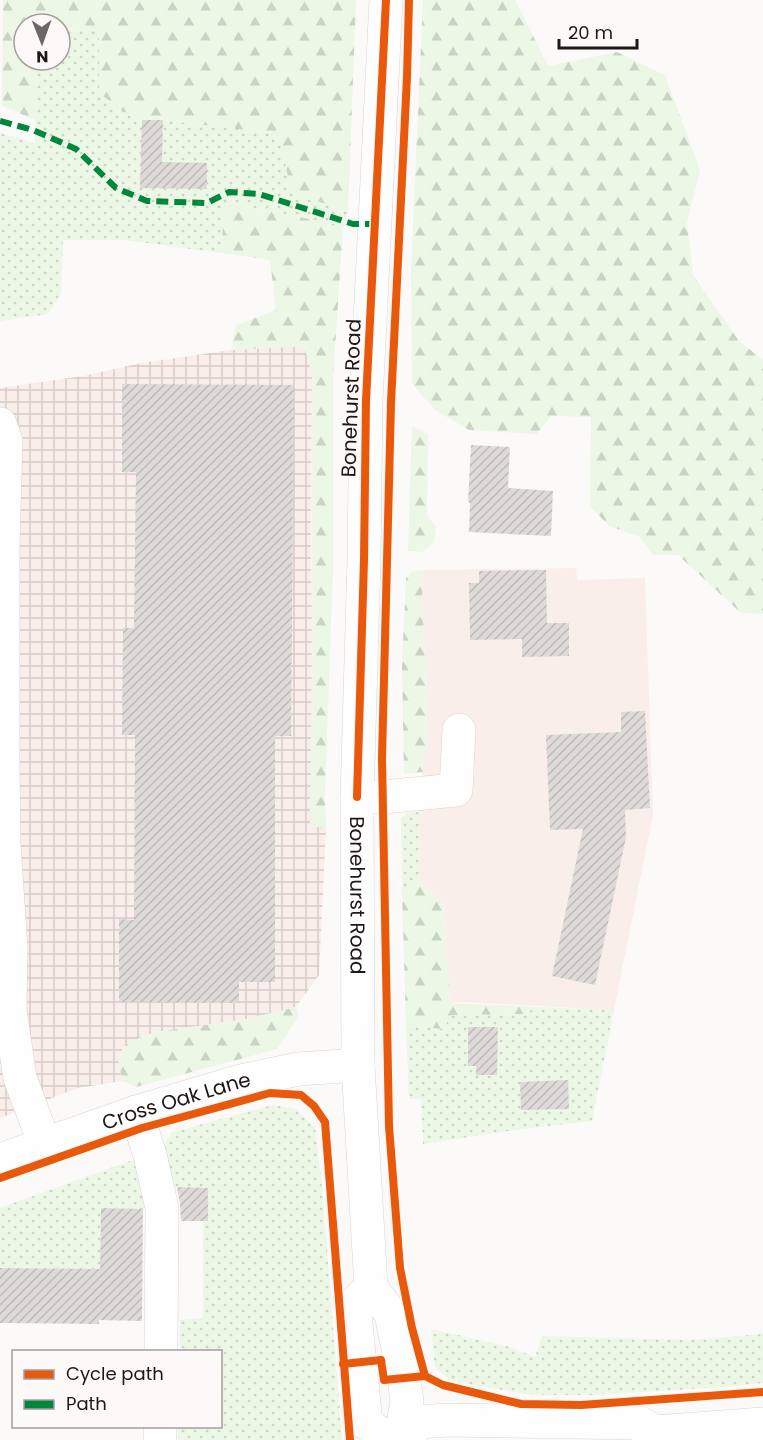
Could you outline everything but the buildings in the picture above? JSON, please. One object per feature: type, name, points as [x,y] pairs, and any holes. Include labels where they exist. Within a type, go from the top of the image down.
[{"type":"main road","name":"Bonehurst Road","points":[[371,1287],[358,1065],[357,797],[366,401],[386,0]]},
{"type":"main road","points":[[0,424],[6,441],[3,545],[3,769],[4,844],[11,948],[10,1010],[20,1078],[45,1145]]},
{"type":"main road","points":[[357,797],[383,797],[456,790],[459,730]]},
{"type":"main road","name":"Cross Oak Lane","points":[[0,1161],[136,1112],[247,1080],[298,1069],[358,1065]]},
{"type":"main road","points":[[136,1112],[150,1155],[162,1208],[161,1350]]},
{"type":"main road","points":[[388,1440],[366,1424],[359,1362],[354,1304],[371,1287],[391,1314],[404,1378],[407,1402],[400,1440]]},
{"type":"main road","points":[[405,1440],[419,1422],[447,1420],[640,1423],[652,1436],[763,1424]]},
{"type":"shaded area","points":[[304,346],[312,372],[313,681],[310,825],[326,829],[319,975],[296,1007],[248,1019],[155,1032],[125,1044],[118,1059],[123,1081],[78,1088],[0,1118],[0,388],[231,350]]},
{"type":"shaded area","points":[[576,568],[577,580],[645,578],[653,815],[614,1010],[450,1003],[443,903],[420,882],[419,812],[427,717],[422,586],[424,570]]},
{"type":"green space","points":[[3,0],[356,0],[348,211],[292,193],[278,134],[163,120],[142,120],[125,112],[99,93],[99,30],[72,29],[72,12],[12,12],[12,72],[35,72],[36,120],[2,106]]},
{"type":"green space","points":[[423,0],[515,0],[548,66],[617,52],[665,75],[700,170],[687,223],[693,275],[739,341],[763,360],[763,614],[741,613],[678,555],[653,555],[640,537],[609,526],[590,506],[591,417],[551,416],[537,434],[469,430],[435,410],[412,384],[411,268]]},
{"type":"green space","points":[[72,29],[99,30],[99,92],[142,120],[163,120],[278,134],[293,193],[348,211],[343,228],[235,204],[223,211],[222,253],[125,240],[63,240],[61,294],[48,314],[0,321],[0,133],[35,143],[35,72],[72,72]]},
{"type":"green space","points":[[235,204],[343,228],[333,379],[333,570],[325,793],[326,829],[310,825],[312,372],[304,346],[231,350],[236,325],[276,310],[270,260],[222,253],[223,211]]},
{"type":"green space","points":[[412,426],[428,434],[427,515],[436,526],[434,542],[423,552],[408,551]]},
{"type":"green space","points":[[424,570],[422,586],[427,717],[423,772],[404,774],[402,663],[406,578],[413,571]]},
{"type":"green space","points":[[419,812],[420,882],[402,892],[401,818],[408,813]]},
{"type":"green space","points":[[420,882],[443,903],[450,1003],[539,1007],[522,1014],[451,1015],[444,1029],[406,1026],[402,892]]},
{"type":"green space","points":[[296,1007],[299,1016],[277,1049],[136,1087],[123,1081],[118,1059],[125,1044],[155,1032],[248,1019]]},
{"type":"green space","points":[[539,1007],[614,1010],[592,1121],[423,1144],[421,1099],[409,1099],[406,1026],[443,1029],[451,1015],[522,1014]]},
{"type":"green space","points":[[273,1105],[295,1109],[315,1127],[322,1186],[342,1440],[178,1440],[178,1428],[222,1428],[222,1350],[180,1350],[180,1320],[203,1318],[203,1221],[208,1220],[208,1188],[175,1187],[162,1150],[170,1133]]},
{"type":"green space","points":[[138,1158],[148,1209],[101,1208],[100,1269],[0,1268],[0,1208]]},
{"type":"green space","points":[[431,1329],[510,1347],[535,1357],[542,1336],[691,1340],[763,1334],[763,1383],[593,1395],[525,1394],[451,1381],[435,1367]]},
{"type":"marked path","points":[[0,121],[33,130],[76,149],[116,188],[147,201],[207,203],[229,192],[259,194],[353,224],[373,224]]},
{"type":"cycle path","points":[[357,797],[366,401],[386,0]]},
{"type":"cycle path","points":[[409,0],[391,403],[382,758],[389,1126],[400,1268],[412,1328],[425,1376]]},
{"type":"cycle path","points":[[0,1178],[142,1128],[270,1093],[301,1095],[314,1106],[325,1122],[350,1440]]},
{"type":"cycle path","points":[[343,1364],[381,1360],[384,1380],[425,1376],[443,1385],[521,1404],[581,1405],[763,1392]]}]
